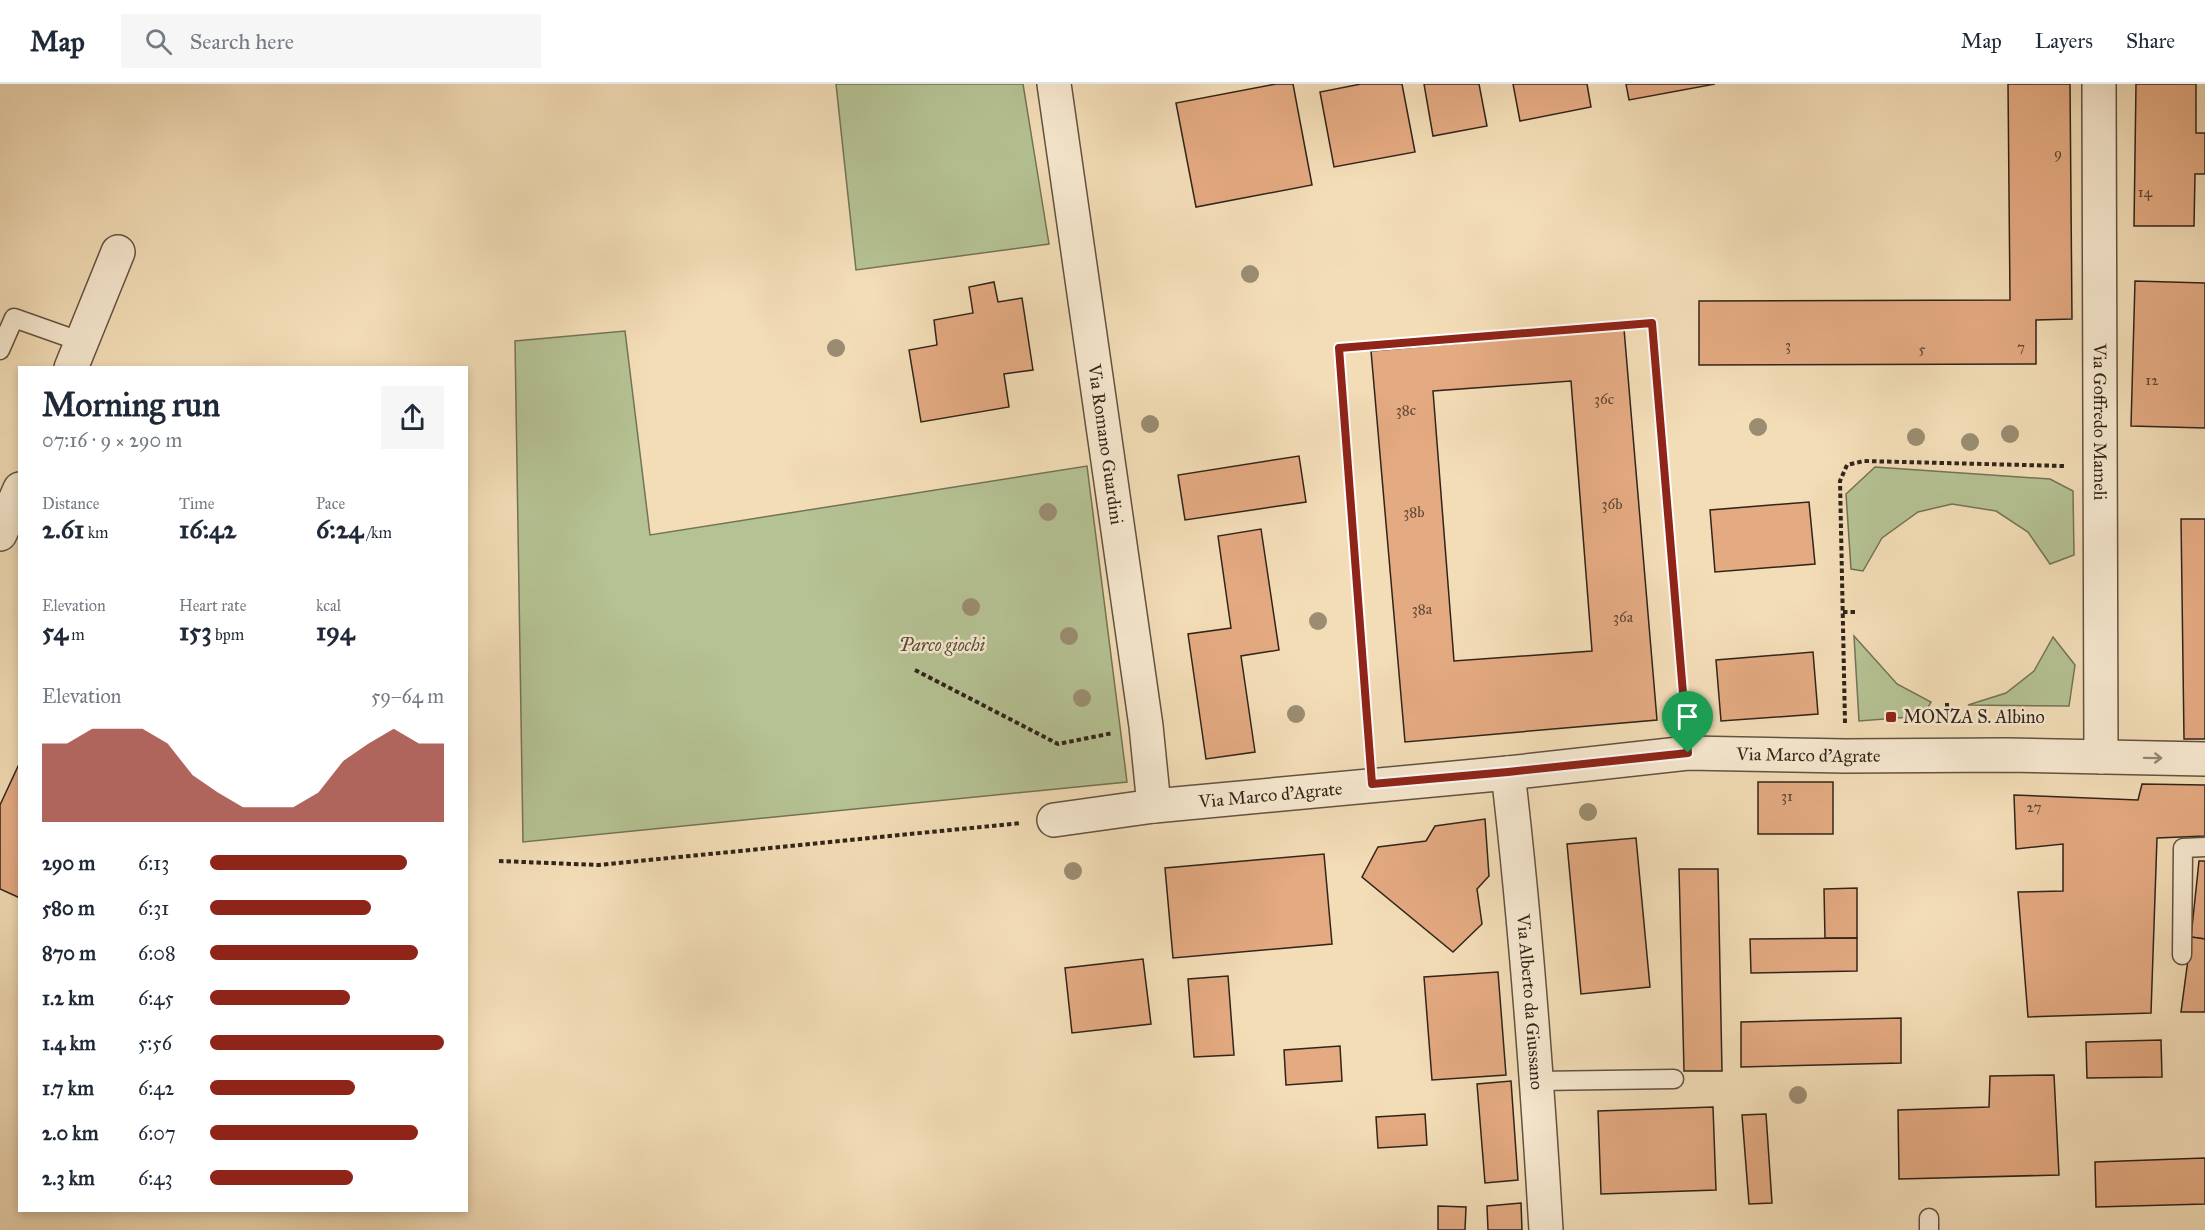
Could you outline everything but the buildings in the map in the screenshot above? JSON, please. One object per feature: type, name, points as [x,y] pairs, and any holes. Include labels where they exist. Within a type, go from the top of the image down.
[{"type":"street","name":"Via Romano Guardini","points":[[1053,84],[1146,726],[1154,806]]},
{"type":"street","name":"Via Goffredo Mameli","points":[[2099,84],[2101,758]]},
{"type":"street","points":[[77,355],[118,252]]},
{"type":"street","points":[[0,534],[18,494]]},
{"type":"street","name":"Via Marco d'Agrate","points":[[1054,820],[1154,806],[1688,753],[2205,759]]},
{"type":"street","name":"Via Alberto da Giussano","points":[[1508,772],[1518,854],[1538,1081],[1546,1230]]},
{"type":"lane","points":[[0,350],[14,318],[77,355]]},
{"type":"lane","points":[[2182,955],[2183,848],[2205,847]]},
{"type":"lane","points":[[1538,1081],[1674,1079]]},
{"type":"path","points":[[1372,784],[1339,348],[1652,323],[1688,753]]},
{"type":"path","points":[[1845,756],[1840,481],[1847,465],[1864,461],[2064,466]]},
{"type":"path","points":[[1843,612],[1858,612]]},
{"type":"path","points":[[915,670],[1058,744],[1146,726]]},
{"type":"path","points":[[499,861],[599,865],[1054,820]]},
{"type":"green space","points":[[836,84],[1023,84],[1049,244],[856,270]]},
{"type":"green space","name":"Parco giochi","points":[[625,331],[650,535],[1087,466],[1127,782],[523,842],[515,341]]},
{"type":"green space","points":[[1875,467],[2050,479],[2073,491],[2074,555],[2050,564],[2028,532],[1996,511],[1952,504],[1918,512],[1882,538],[1863,571],[1851,569],[1846,494]]},
{"type":"green space","points":[[1854,636],[1897,684],[1931,702],[1923,716],[1859,721]]},
{"type":"green space","points":[[2053,637],[2075,665],[2069,706],[1968,705],[2006,693],[2034,671]]},
{"type":"place","name":"MONZA S. Albino","points":[[1891,717]]},
{"type":"route","points":[[1652,323],[1688,753],[1372,784],[1339,348],[1652,323]]}]
